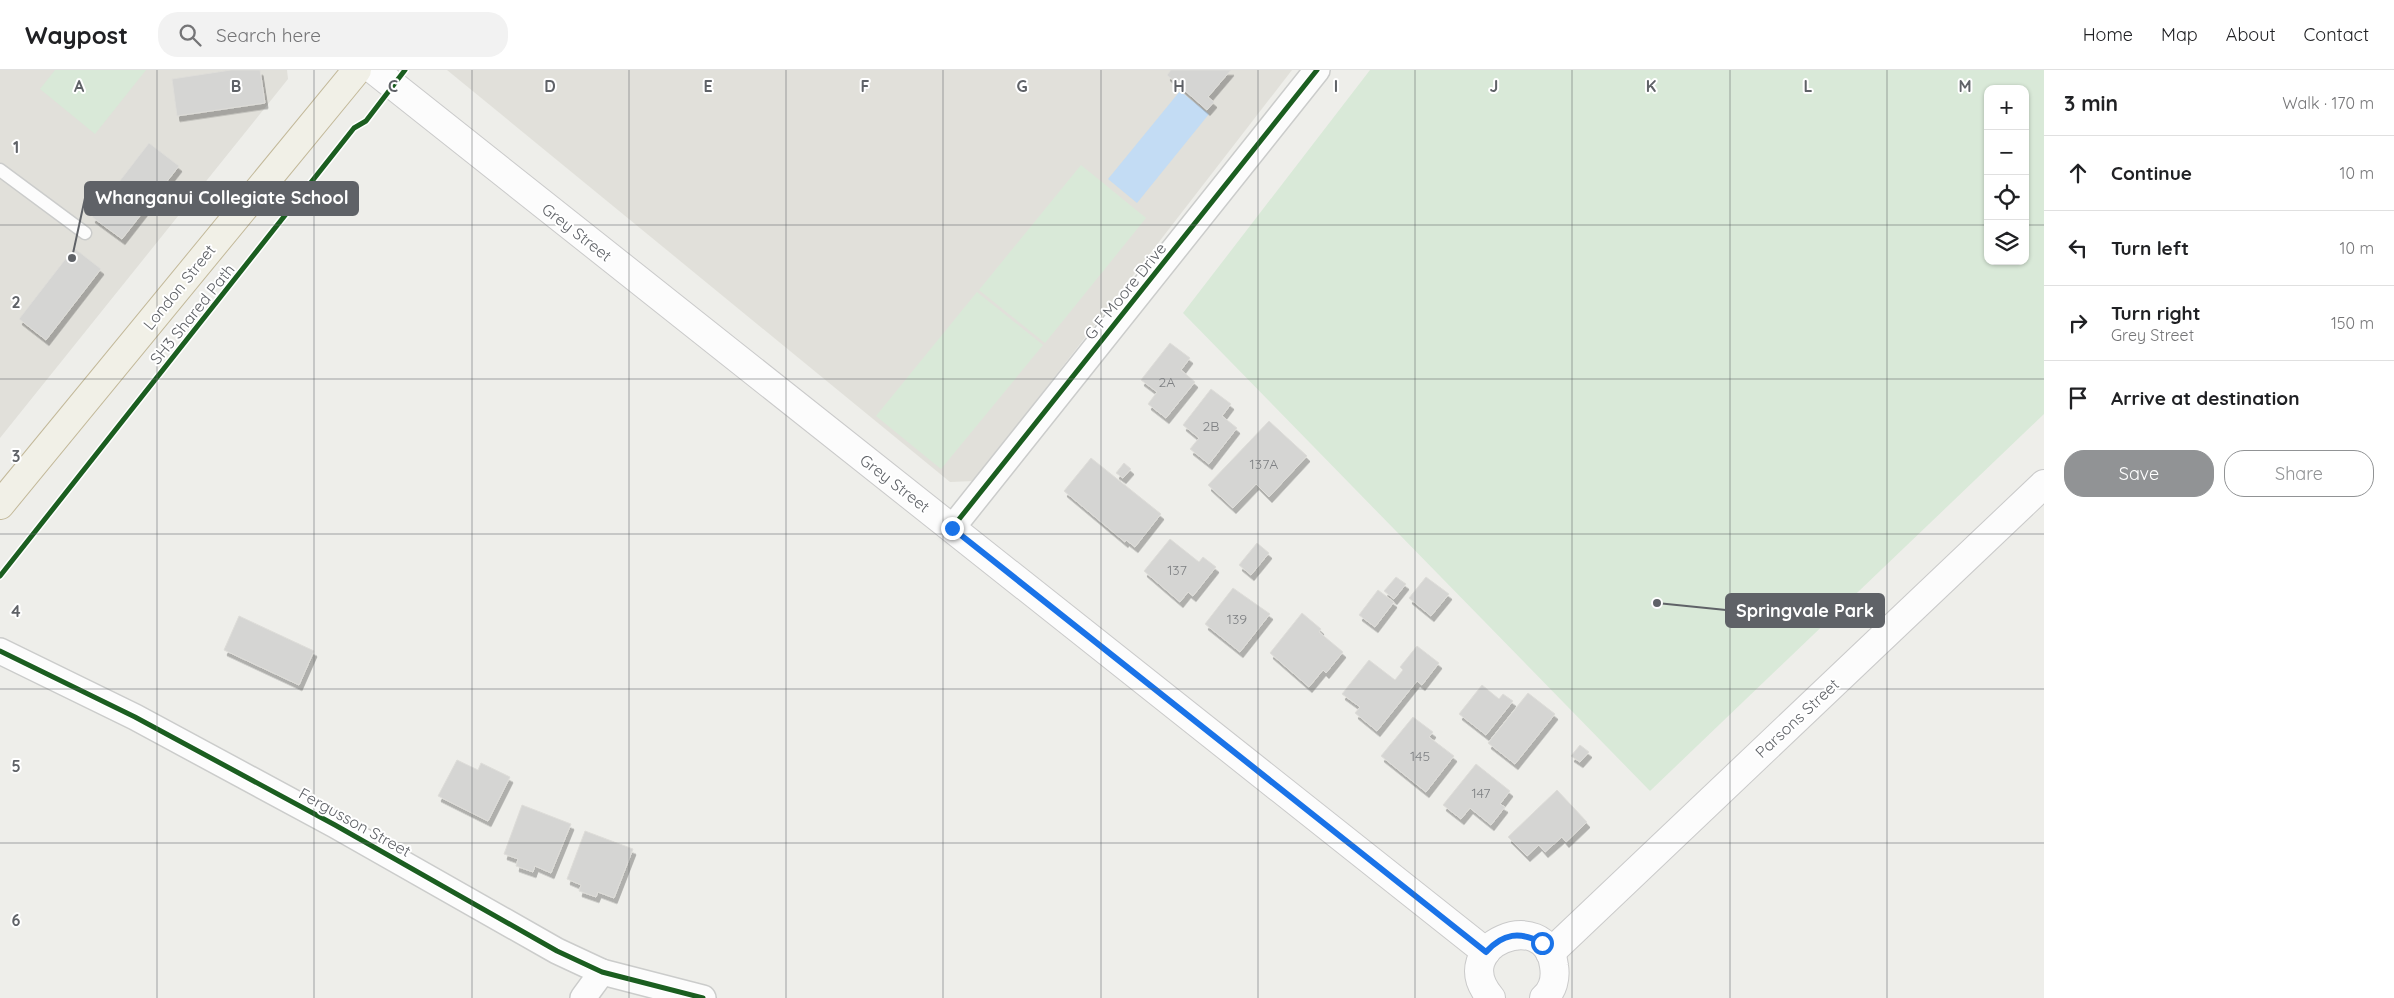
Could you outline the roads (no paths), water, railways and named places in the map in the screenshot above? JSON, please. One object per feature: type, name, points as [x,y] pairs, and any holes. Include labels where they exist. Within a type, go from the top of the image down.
[{"type":"highway","name":"London Street","points":[[0,504],[357,70]]},
{"type":"main road","name":"Grey Street","points":[[374,70],[1486,952]]},
{"type":"main road","name":"Parsons Street","points":[[1550,953],[2044,484]]},
{"type":"main road","points":[[1491,998],[1485,991],[1480,971],[1486,952],[1500,939],[1518,934],[1542,943],[1550,953],[1554,963],[1555,975],[1552,986],[1544,998]]},
{"type":"street","name":"G F Moore Drive","points":[[952,528],[1318,70]]},
{"type":"street","name":"Fergusson Street","points":[[0,651],[135,717],[335,825],[522,932],[602,972],[703,998]]},
{"type":"street","points":[[583,998],[602,972]]},
{"type":"lane","points":[[0,170],[85,233]]},
{"type":"water","points":[[1180,91],[1209,114],[1137,203],[1108,179]]},
{"type":"place","name":"Whanganui Collegiate School","points":[[72,258]]},
{"type":"place","name":"Springvale Park","points":[[1657,603]]}]
